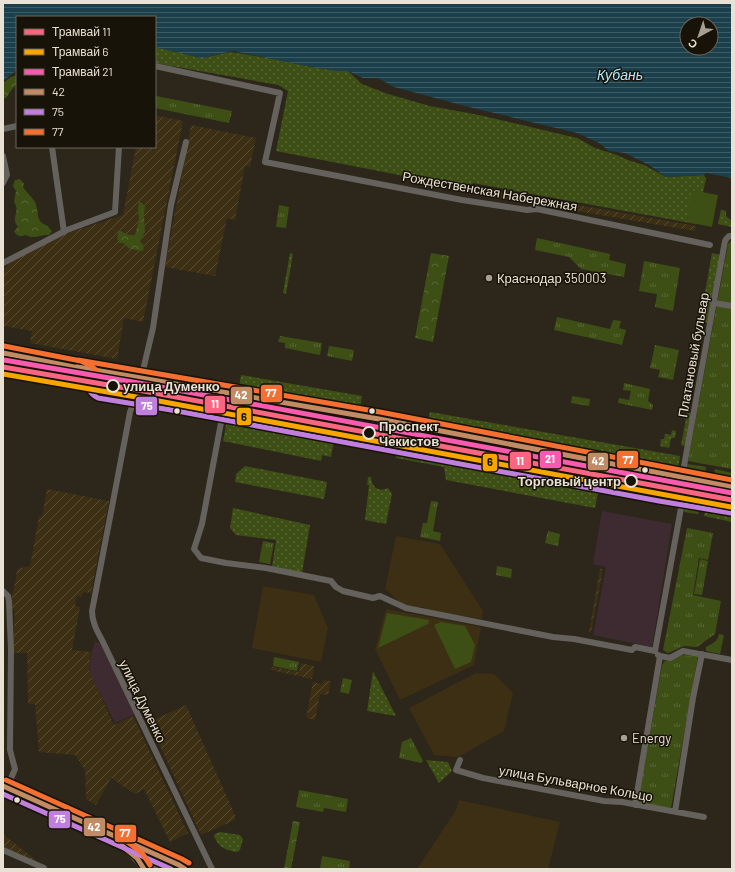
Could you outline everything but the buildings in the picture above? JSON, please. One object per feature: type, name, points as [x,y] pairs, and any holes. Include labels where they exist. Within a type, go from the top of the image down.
[{"type":"main road","points":[[3,353],[112,374],[379,419],[732,487]]},
{"type":"main road","points":[[74,366],[89,374],[94,387],[98,390],[731,506],[732,493]]},
{"type":"main road","points":[[92,380],[101,374],[112,374]]},
{"type":"main road","points":[[5,787],[185,869]]},
{"type":"main road","points":[[97,829],[127,849],[137,858],[144,869]]},
{"type":"main road","points":[[156,869],[164,864],[175,864]]},
{"type":"street","name":"Рождественская Набережная","points":[[156,66],[280,92],[265,162],[462,200],[527,210],[537,210],[710,245]]},
{"type":"street","points":[[3,130],[16,126]]},
{"type":"street","name":"улица Думенко","points":[[186,142],[172,205],[153,328],[139,388],[128,423],[92,616],[94,624],[210,867]]},
{"type":"street","points":[[52,148],[64,232]]},
{"type":"street","points":[[3,263],[64,232],[115,212],[119,148]]},
{"type":"street","points":[[3,156],[7,175],[3,183]]},
{"type":"street","name":"Платановый бульвар","points":[[682,477],[725,240],[729,237]]},
{"type":"street","points":[[714,303],[732,306]]},
{"type":"street","points":[[223,412],[202,524],[194,549],[201,558],[266,568],[331,581],[336,587],[343,591],[373,598],[380,596],[406,608],[553,637],[574,639],[632,650],[635,647],[654,651],[660,656],[670,658],[683,651],[732,660]]},
{"type":"street","points":[[654,651],[683,497]]},
{"type":"street","points":[[3,591],[8,596],[9,601],[11,650],[10,750],[15,768],[5,787]]},
{"type":"street","points":[[674,812],[702,654]]},
{"type":"street","points":[[635,805],[660,656]]},
{"type":"street","name":"улица Бульварное Кольцо","points":[[460,760],[456,770],[483,778],[604,801],[622,802],[704,817]]},
{"type":"street","points":[[3,850],[44,869]]},
{"type":"shaded area","points":[[156,115],[183,121],[143,322],[124,318],[117,359],[30,343],[32,331],[3,326],[3,276],[4,269],[12,261],[62,235],[123,215],[136,148],[156,148]]},
{"type":"shaded area","points":[[191,125],[256,138],[250,167],[245,166],[235,220],[227,218],[215,276],[165,267]]},
{"type":"shaded area","points":[[477,187],[696,226],[695,231],[476,194]]},
{"type":"shaded area","points":[[341,440],[381,448],[380,452],[341,444]]},
{"type":"shaded area","points":[[47,489],[109,501],[91,593],[83,592],[82,597],[77,596],[75,606],[80,607],[72,650],[91,652],[89,671],[114,725],[133,716],[188,833],[170,842],[144,789],[135,794],[111,778],[96,805],[86,799],[85,770],[75,755],[39,752],[35,704],[28,704],[27,653],[12,653],[15,611],[12,609],[12,595],[17,569],[30,566],[39,516],[42,517]]},
{"type":"shaded area","points":[[602,511],[672,524],[652,647],[593,635],[606,567],[593,564]]},
{"type":"shaded area","points":[[396,536],[440,544],[483,611],[482,619],[429,611],[424,607],[416,608],[404,606],[385,589]]},
{"type":"shaded area","points":[[600,569],[603,569],[591,633],[589,632]]},
{"type":"shaded area","points":[[263,586],[314,595],[328,628],[321,662],[252,648]]},
{"type":"shaded area","points":[[386,609],[481,627],[474,665],[400,700],[375,649]]},
{"type":"shaded area","points":[[95,642],[100,643],[135,714],[115,723],[89,672],[92,650]]},
{"type":"shaded area","points":[[301,663],[314,666],[312,679],[271,670],[272,667],[299,672]]},
{"type":"shaded area","points":[[476,673],[494,674],[513,693],[504,731],[458,757],[434,755],[409,708]]},
{"type":"shaded area","points":[[323,680],[331,681],[328,695],[320,694],[315,720],[306,718],[313,682],[322,684]]},
{"type":"shaded area","points":[[186,705],[235,815],[235,820],[201,835],[149,722]]},
{"type":"shaded area","points":[[459,800],[560,822],[548,869],[417,869],[456,810]]},
{"type":"shaded area","points":[[3,834],[43,866],[3,847]]},
{"type":"green space","points":[[156,47],[202,58],[231,52],[317,68],[348,71],[362,84],[388,94],[430,106],[479,115],[577,138],[595,148],[644,165],[666,177],[704,175],[706,179],[696,224],[473,183],[471,189],[276,151],[288,91],[278,85],[156,63]]},
{"type":"green space","points":[[16,75],[16,85],[6,98],[3,98],[3,83]]},
{"type":"green space","points":[[156,96],[232,111],[229,123],[156,108]]},
{"type":"green space","points":[[20,179],[24,184],[23,187],[35,202],[39,219],[52,231],[49,235],[35,237],[26,235],[21,236],[16,234],[14,231],[18,227],[15,220],[16,206],[14,202],[16,191],[13,186],[15,180]]},
{"type":"green space","points":[[691,190],[718,195],[712,227],[687,222]]},
{"type":"green space","points":[[139,201],[145,206],[145,232],[140,241],[144,246],[143,251],[130,249],[123,243],[119,243],[117,238],[119,230],[128,235],[135,235],[139,221]]},
{"type":"green space","points":[[279,205],[289,207],[286,228],[276,227]]},
{"type":"green space","points":[[721,210],[726,211],[726,216],[732,221],[732,227],[718,224]]},
{"type":"green space","points":[[537,238],[610,254],[609,260],[626,264],[624,277],[581,269],[569,257],[535,250]]},
{"type":"green space","points":[[732,240],[732,469],[688,461],[728,244]]},
{"type":"green space","points":[[290,253],[293,254],[286,294],[283,293]]},
{"type":"green space","points":[[431,253],[449,256],[433,342],[415,338]]},
{"type":"green space","points":[[712,253],[720,255],[708,323],[700,321]]},
{"type":"green space","points":[[644,261],[680,268],[673,311],[655,307],[657,294],[639,291]]},
{"type":"green space","points":[[557,317],[610,329],[613,320],[621,321],[619,328],[626,330],[622,345],[554,330]]},
{"type":"green space","points":[[280,336],[322,343],[320,355],[285,348],[285,343],[278,342]]},
{"type":"green space","points":[[655,345],[679,350],[673,380],[658,377],[660,370],[650,368]]},
{"type":"green space","points":[[329,346],[354,350],[352,361],[327,356]]},
{"type":"green space","points":[[241,375],[362,396],[360,408],[239,386]]},
{"type":"green space","points":[[624,383],[650,389],[648,401],[653,405],[652,410],[618,403],[619,398],[629,400],[631,391],[623,390]]},
{"type":"green space","points":[[572,396],[590,399],[589,406],[571,403]]},
{"type":"green space","points":[[139,403],[162,407],[161,413],[139,409],[135,410],[136,405]]},
{"type":"green space","points":[[430,412],[680,456],[678,471],[427,424]]},
{"type":"green space","points":[[687,413],[691,413],[685,446],[681,445]]},
{"type":"green space","points":[[227,420],[334,441],[331,457],[322,455],[321,461],[223,441]]},
{"type":"green space","points":[[672,430],[676,431],[675,438],[671,438],[669,448],[660,446],[661,439],[664,439],[665,434],[671,435]]},
{"type":"green space","points":[[397,451],[599,488],[595,508],[446,480],[444,467],[396,458]]},
{"type":"green space","points":[[687,464],[706,467],[705,475],[691,472],[687,469]]},
{"type":"green space","points":[[245,466],[327,482],[324,499],[235,482],[236,474]]},
{"type":"green space","points":[[715,469],[732,473],[732,478],[728,480],[713,478]]},
{"type":"green space","points":[[368,477],[371,477],[376,488],[381,490],[388,488],[392,494],[386,524],[365,520],[369,485],[367,485]]},
{"type":"green space","points":[[431,501],[438,502],[433,531],[441,533],[440,541],[420,537],[423,523],[427,523]]},
{"type":"green space","points":[[686,503],[700,506],[698,514],[684,512]]},
{"type":"green space","points":[[706,506],[732,510],[732,522],[704,516]]},
{"type":"green space","points":[[233,508],[310,525],[302,573],[272,567],[276,540],[236,535],[230,528]]},
{"type":"green space","points":[[687,528],[713,533],[708,560],[699,558],[693,595],[721,601],[715,634],[697,647],[684,646],[668,653],[663,650]]},
{"type":"green space","points":[[548,531],[560,534],[558,546],[545,543]]},
{"type":"green space","points":[[263,541],[274,543],[270,564],[259,562]]},
{"type":"green space","points":[[700,559],[708,561],[702,595],[694,594]]},
{"type":"green space","points":[[497,566],[512,569],[511,578],[496,575]]},
{"type":"green space","points":[[387,613],[429,620],[428,624],[378,648]]},
{"type":"green space","points":[[441,622],[465,626],[475,645],[471,662],[455,669],[434,625]]},
{"type":"green space","points":[[719,634],[724,635],[720,654],[706,651],[706,647],[716,640]]},
{"type":"green space","points":[[683,655],[698,656],[671,808],[638,803],[662,665],[665,661],[669,661]]},
{"type":"green space","points":[[274,657],[299,662],[297,671],[273,666]]},
{"type":"green space","points":[[373,671],[396,716],[367,711]]},
{"type":"green space","points":[[343,678],[352,680],[349,694],[340,692]]},
{"type":"green space","points":[[411,738],[423,761],[421,763],[399,758],[402,742]]},
{"type":"green space","points":[[426,760],[448,762],[452,771],[439,783]]},
{"type":"green space","points":[[299,790],[348,799],[346,812],[324,808],[323,812],[296,807]]},
{"type":"green space","points":[[293,821],[300,822],[291,869],[284,869]]},
{"type":"green space","points":[[220,832],[240,835],[243,839],[240,850],[237,852],[220,846],[214,836]]},
{"type":"green space","points":[[138,850],[159,860],[160,862],[150,869]]},
{"type":"green space","points":[[322,856],[350,861],[349,869],[320,869]]},
{"type":"water","name":"Кубань","points":[[3,3],[732,3],[732,178],[706,173],[704,175],[666,177],[649,165],[625,153],[609,151],[599,143],[577,133],[394,87],[378,78],[363,78],[348,71],[317,68],[233,51],[202,58],[156,47],[156,16],[16,16],[16,71],[3,81]]},
{"type":"tram line","name":"21","points":[[4,360],[150,385],[732,493]]},
{"type":"tram line","name":"11","points":[[3,367],[149,392],[732,500]]},
{"type":"tram line","name":"6","points":[[3,374],[148,399],[731,507]]},
{"type":"transit line","name":"77","points":[[4,346],[81,361],[96,370],[102,384],[732,499]]},
{"type":"transit line","name":"42","points":[[3,353],[79,368],[90,375],[94,386],[99,391],[178,404],[660,494],[732,506]]},
{"type":"transit line","name":"75","points":[[3,360],[77,375],[85,379],[91,392],[98,398],[177,411],[659,501],[731,513]]},
{"type":"transit line","name":"77","points":[[78,360],[380,412],[732,480]]},
{"type":"transit line","name":"42","points":[[77,367],[379,419],[732,487]]},
{"type":"transit line","name":"75","points":[[76,374],[378,426],[731,494]]},
{"type":"transit line","name":"77","points":[[6,780],[189,863]]},
{"type":"transit line","name":"42","points":[[3,786],[185,869]]},
{"type":"transit line","name":"75","points":[[3,794],[171,869]]},
{"type":"transit line","name":"77","points":[[125,840],[142,853],[150,865]]},
{"type":"transit line","name":"42","points":[[121,845],[137,858],[144,869]]},
{"type":"place","name":"Краснодар 350003","points":[[489,278]]},
{"type":"place","name":"улица Думенко","points":[[113,386]]},
{"type":"place","name":"Проспект Чекистов","points":[[369,433]]},
{"type":"place","name":"Торговый центр","points":[[631,481]]},
{"type":"place","name":"Energy","points":[[624,738]]}]
